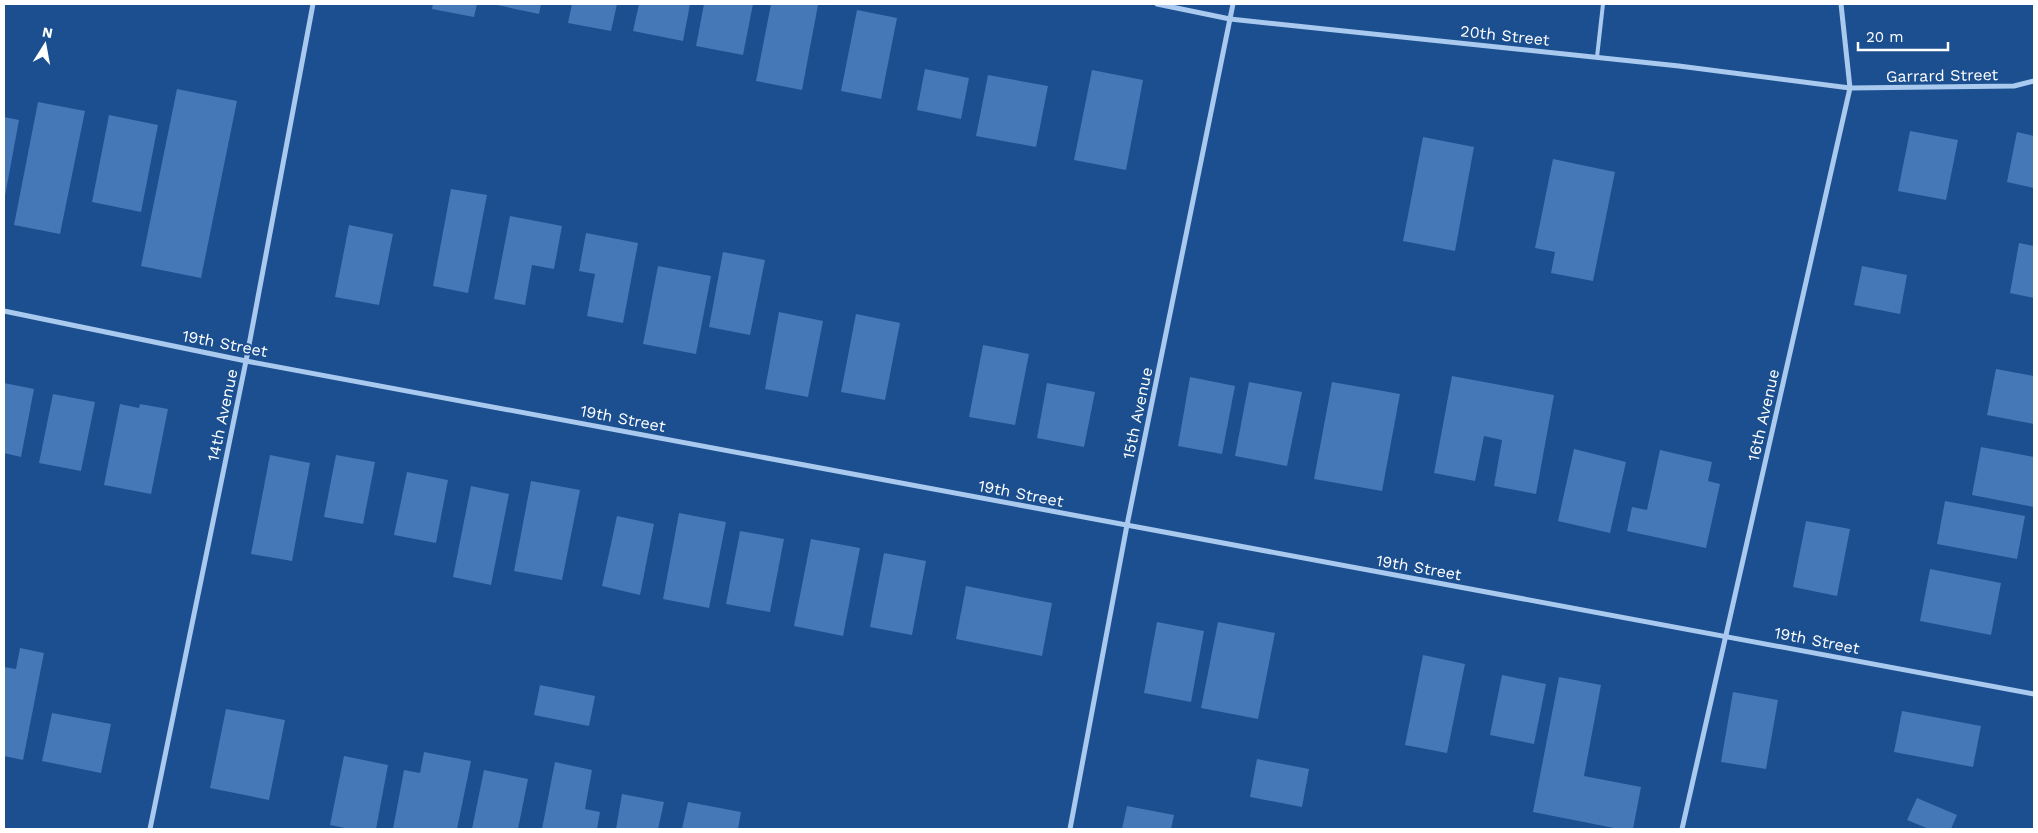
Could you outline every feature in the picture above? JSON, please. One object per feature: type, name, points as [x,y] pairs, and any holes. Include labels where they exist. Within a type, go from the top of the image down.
[{"type":"street","name":"14th Avenue","points":[[150,829],[246,361],[314,4]]},
{"type":"street","name":"20th Street","points":[[1157,4],[1230,19],[1597,57],[1850,88]]},
{"type":"street","name":"15th Avenue","points":[[1070,829],[1127,525],[1234,4]]},
{"type":"street","name":"16th Avenue","points":[[1682,829],[1850,88],[1841,4]]},
{"type":"street","name":"Garrard Street","points":[[1850,88],[2014,86],[2034,81]]},
{"type":"street","name":"19th Street","points":[[4,311],[246,361],[2034,694]]},
{"type":"lane","points":[[1597,57],[1603,4]]},
{"type":"building","points":[[433,4],[477,4],[474,17],[432,9]]},
{"type":"building","points":[[492,4],[541,4],[539,14]]},
{"type":"building","points":[[572,4],[617,4],[611,31],[568,23]]},
{"type":"building","points":[[639,4],[690,4],[683,41],[633,31]]},
{"type":"building","points":[[704,4],[753,4],[743,55],[696,46]]},
{"type":"building","points":[[771,4],[818,5],[802,90],[756,81]]},
{"type":"building","points":[[857,10],[897,18],[881,99],[841,91]]},
{"type":"building","points":[[925,69],[969,78],[961,119],[917,110]]},
{"type":"building","points":[[1092,70],[1143,80],[1126,170],[1074,160]]},
{"type":"building","points":[[988,75],[1048,86],[1036,147],[976,136]]},
{"type":"building","points":[[177,89],[237,101],[201,278],[141,266]]},
{"type":"building","points":[[38,102],[85,111],[60,234],[14,225]]},
{"type":"building","points":[[109,115],[158,125],[141,212],[92,202]]},
{"type":"building","points":[[4,117],[19,120],[5,196],[4,196]]},
{"type":"building","points":[[1910,131],[1958,140],[1946,200],[1898,191]]},
{"type":"building","points":[[2017,132],[2034,136],[2034,188],[2007,182]]},
{"type":"building","points":[[1423,137],[1474,147],[1455,251],[1403,241]]},
{"type":"building","points":[[1553,159],[1615,172],[1593,281],[1551,273],[1555,252],[1535,248]]},
{"type":"building","points":[[451,189],[487,195],[468,293],[433,286]]},
{"type":"building","points":[[510,216],[562,226],[554,269],[532,265],[525,305],[494,299]]},
{"type":"building","points":[[349,225],[393,234],[379,305],[335,297]]},
{"type":"building","points":[[586,233],[638,243],[623,323],[587,316],[595,274],[579,271]]},
{"type":"building","points":[[2019,243],[2034,246],[2034,298],[2010,293]]},
{"type":"building","points":[[723,252],[765,260],[750,335],[709,327]]},
{"type":"building","points":[[658,266],[711,276],[696,354],[643,344]]},
{"type":"building","points":[[1862,266],[1907,275],[1900,314],[1854,305]]},
{"type":"building","points":[[779,312],[823,321],[808,397],[765,389]]},
{"type":"building","points":[[856,314],[900,323],[885,400],[841,392]]},
{"type":"building","points":[[983,345],[1029,354],[1015,425],[969,417]]},
{"type":"building","points":[[1996,369],[2034,376],[2034,424],[1987,415]]},
{"type":"building","points":[[1452,376],[1554,395],[1536,494],[1494,486],[1502,440],[1484,436],[1475,481],[1434,473]]},
{"type":"building","points":[[1190,377],[1235,386],[1222,454],[1178,446]]},
{"type":"building","points":[[1249,382],[1302,392],[1287,466],[1235,456]]},
{"type":"building","points":[[1332,382],[1400,394],[1382,491],[1314,479]]},
{"type":"building","points":[[4,383],[34,389],[21,457],[4,453]]},
{"type":"building","points":[[1047,383],[1095,392],[1084,447],[1037,438]]},
{"type":"building","points":[[53,394],[95,402],[81,471],[39,463]]},
{"type":"building","points":[[120,404],[139,408],[140,404],[168,409],[151,494],[104,485]]},
{"type":"building","points":[[1981,447],[2034,457],[2034,507],[1972,495]]},
{"type":"building","points":[[1574,449],[1626,462],[1610,533],[1558,521]]},
{"type":"building","points":[[1660,450],[1712,462],[1708,481],[1720,484],[1706,548],[1627,531],[1632,507],[1647,510]]},
{"type":"building","points":[[270,455],[310,463],[292,561],[251,554]]},
{"type":"building","points":[[336,455],[375,462],[363,524],[324,517]]},
{"type":"building","points":[[407,472],[448,480],[436,543],[394,535]]},
{"type":"building","points":[[531,481],[580,490],[562,580],[514,571]]},
{"type":"building","points":[[471,486],[509,494],[491,585],[453,577]]},
{"type":"building","points":[[1945,501],[2025,516],[2017,559],[1937,544]]},
{"type":"building","points":[[679,513],[726,522],[709,608],[663,599]]},
{"type":"building","points":[[617,516],[654,524],[640,595],[602,586]]},
{"type":"building","points":[[1806,521],[1850,529],[1837,596],[1793,587]]},
{"type":"building","points":[[740,531],[784,539],[770,612],[726,604]]},
{"type":"building","points":[[811,539],[860,548],[843,636],[794,626]]},
{"type":"building","points":[[884,553],[926,561],[912,635],[870,627]]},
{"type":"building","points":[[1930,569],[2001,583],[1991,635],[1920,621]]},
{"type":"building","points":[[966,586],[1052,603],[1042,656],[956,639]]},
{"type":"building","points":[[1157,622],[1204,631],[1191,702],[1144,693]]},
{"type":"building","points":[[1218,622],[1275,633],[1258,719],[1201,708]]},
{"type":"building","points":[[20,648],[44,653],[23,760],[4,756],[4,667],[16,669]]},
{"type":"building","points":[[1423,655],[1465,664],[1447,753],[1405,745]]},
{"type":"building","points":[[1502,675],[1546,684],[1534,744],[1490,735]]},
{"type":"building","points":[[1559,677],[1601,685],[1584,776],[1641,787],[1633,829],[1619,829],[1533,812]]},
{"type":"building","points":[[540,685],[595,696],[589,726],[534,715]]},
{"type":"building","points":[[1733,692],[1778,700],[1766,769],[1721,762]]},
{"type":"building","points":[[226,709],[285,720],[269,800],[210,788]]},
{"type":"building","points":[[1902,711],[1981,726],[1973,767],[1894,752]]},
{"type":"building","points":[[52,713],[111,724],[101,773],[42,761]]},
{"type":"building","points":[[424,752],[471,761],[457,829],[393,829],[404,770],[420,773]]},
{"type":"building","points":[[344,756],[388,765],[376,829],[350,829],[330,825]]},
{"type":"building","points":[[1257,759],[1309,769],[1302,807],[1250,797]]},
{"type":"building","points":[[555,762],[592,770],[585,809],[600,812],[597,829],[542,829]]},
{"type":"building","points":[[484,770],[528,779],[518,829],[472,829]]},
{"type":"building","points":[[622,794],[664,802],[658,829],[616,829]]},
{"type":"building","points":[[1917,798],[1957,815],[1951,829],[1929,829],[1907,820]]},
{"type":"building","points":[[688,802],[741,812],[738,829],[682,829]]},
{"type":"building","points":[[1127,806],[1174,815],[1171,829],[1122,829]]}]
